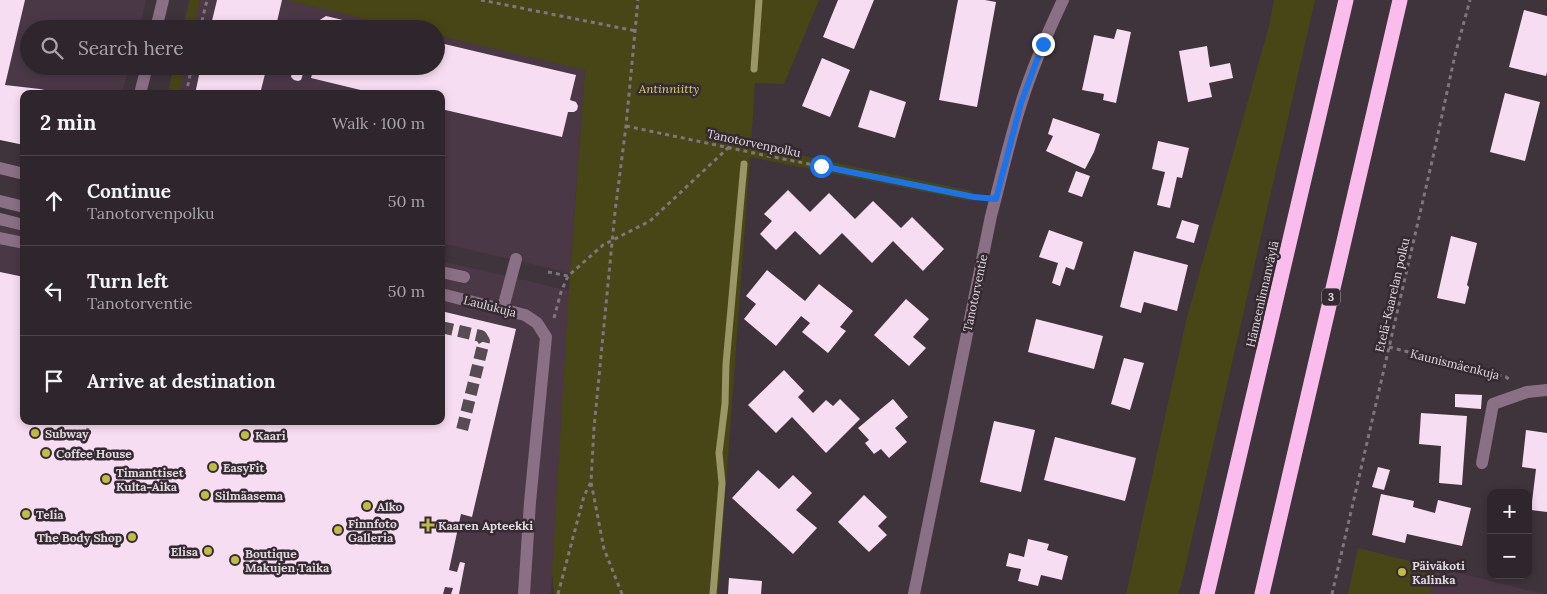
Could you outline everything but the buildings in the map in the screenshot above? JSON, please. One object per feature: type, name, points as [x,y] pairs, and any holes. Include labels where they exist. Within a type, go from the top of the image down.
[{"type":"highway","name":"Hämeenlinnanväylä","points":[[1207,594],[1346,0]]},
{"type":"highway","name":"3","points":[[1262,594],[1400,0]]},
{"type":"street","points":[[158,20],[163,0]]},
{"type":"street","name":"Tanotorventie","points":[[914,594],[996,199],[1021,103],[1043,44],[1063,0]]},
{"type":"street","points":[[141,90],[145,75]]},
{"type":"street","points":[[0,168],[20,173]]},
{"type":"street","points":[[0,201],[20,206]]},
{"type":"street","points":[[0,219],[20,224]]},
{"type":"street","points":[[0,238],[20,242]]},
{"type":"street","points":[[503,308],[516,259]]},
{"type":"street","points":[[445,273],[464,277]]},
{"type":"street","name":"Laulukuja","points":[[445,295],[525,315],[537,323],[546,337],[530,502],[524,594]]},
{"type":"street","points":[[1482,463],[1493,404],[1527,392],[1547,390]]},
{"type":"path","points":[[202,20],[207,0]]},
{"type":"path","points":[[482,0],[636,31]]},
{"type":"path","points":[[622,594],[604,549],[591,482],[594,428],[612,242],[626,126],[638,0]]},
{"type":"path","name":"Etelä-Kaarelan polku","points":[[1332,594],[1455,55],[1470,0]]},
{"type":"path","points":[[187,90],[190,75]]},
{"type":"path","name":"Tanotorvenpolku","points":[[626,126],[921,187],[974,197],[996,199]]},
{"type":"path","points":[[558,309],[561,292],[568,276],[604,245],[650,222],[730,147]]},
{"type":"path","points":[[548,272],[568,276]]},
{"type":"path","name":"Kaunismäenkuja","points":[[1389,347],[1506,377],[1527,392]]},
{"type":"path","points":[[87,432],[89,425]]},
{"type":"path","points":[[558,594],[584,496],[591,482]]},
{"type":"shaded area","points":[[0,0],[146,0],[141,20],[20,20],[20,75],[127,75],[123,90],[20,90],[20,144],[0,140]]},
{"type":"shaded area","points":[[189,0],[289,0],[371,20],[184,20]]},
{"type":"shaded area","points":[[445,37],[585,69],[570,273],[445,244],[445,90],[168,90],[172,75],[445,75]]},
{"type":"shaded area","name":"Kaari","points":[[0,213],[20,218],[20,425],[445,425],[445,262],[571,291],[551,594],[0,594]]},
{"type":"shaded area","name":"Päiväkoti Kalinka","points":[[1358,548],[1535,592],[1547,594],[1348,594]]},
{"type":"green space","points":[[190,0],[200,0],[196,20],[185,20]]},
{"type":"green space","name":"Antinniitty","points":[[819,0],[784,84],[755,83],[751,145],[972,191],[970,201],[750,157],[718,594],[554,594],[552,572],[570,273],[585,70],[445,37],[445,20],[370,20],[289,1]]},
{"type":"green space","points":[[1274,0],[1315,0],[1181,586],[1178,594],[1126,594],[1187,317],[1269,26]]},
{"type":"green space","points":[[172,75],[183,75],[180,90],[169,90]]},
{"type":"green space","name":"Päiväkoti Kalinka","points":[[1358,548],[1436,568],[1430,594],[1348,594]]},
{"type":"waterway","points":[[754,69],[759,0]]},
{"type":"waterway","points":[[713,594],[722,483],[719,453],[725,404],[726,364],[744,164]]},
{"type":"tunnel","points":[[445,328],[481,336],[484,341],[461,434]]},
{"type":"place","name":"Subway","points":[[35,433]]},
{"type":"place","name":"Kaari","points":[[245,435]]},
{"type":"place","name":"Coffee House","points":[[46,453]]},
{"type":"place","name":"EasyFit","points":[[213,467]]},
{"type":"place","name":"Timanttiset Kulta-Aika","points":[[106,479]]},
{"type":"place","name":"Silmäasema","points":[[205,495]]},
{"type":"place","name":"Alko","points":[[367,506]]},
{"type":"place","name":"Telia","points":[[26,514]]},
{"type":"place","name":"Kaaren Apteekki","points":[[428,525]]},
{"type":"place","name":"Finnfoto Galleria","points":[[338,530]]},
{"type":"place","name":"The Body Shop","points":[[132,537]]},
{"type":"place","name":"Elisa","points":[[208,551]]},
{"type":"place","name":"Boutique Makujen Taika","points":[[235,560]]},
{"type":"place","name":"Päiväkoti Kalinka","points":[[1402,572]]},
{"type":"route","points":[[821,166],[974,197],[996,199],[1021,103],[1043,44]]}]
